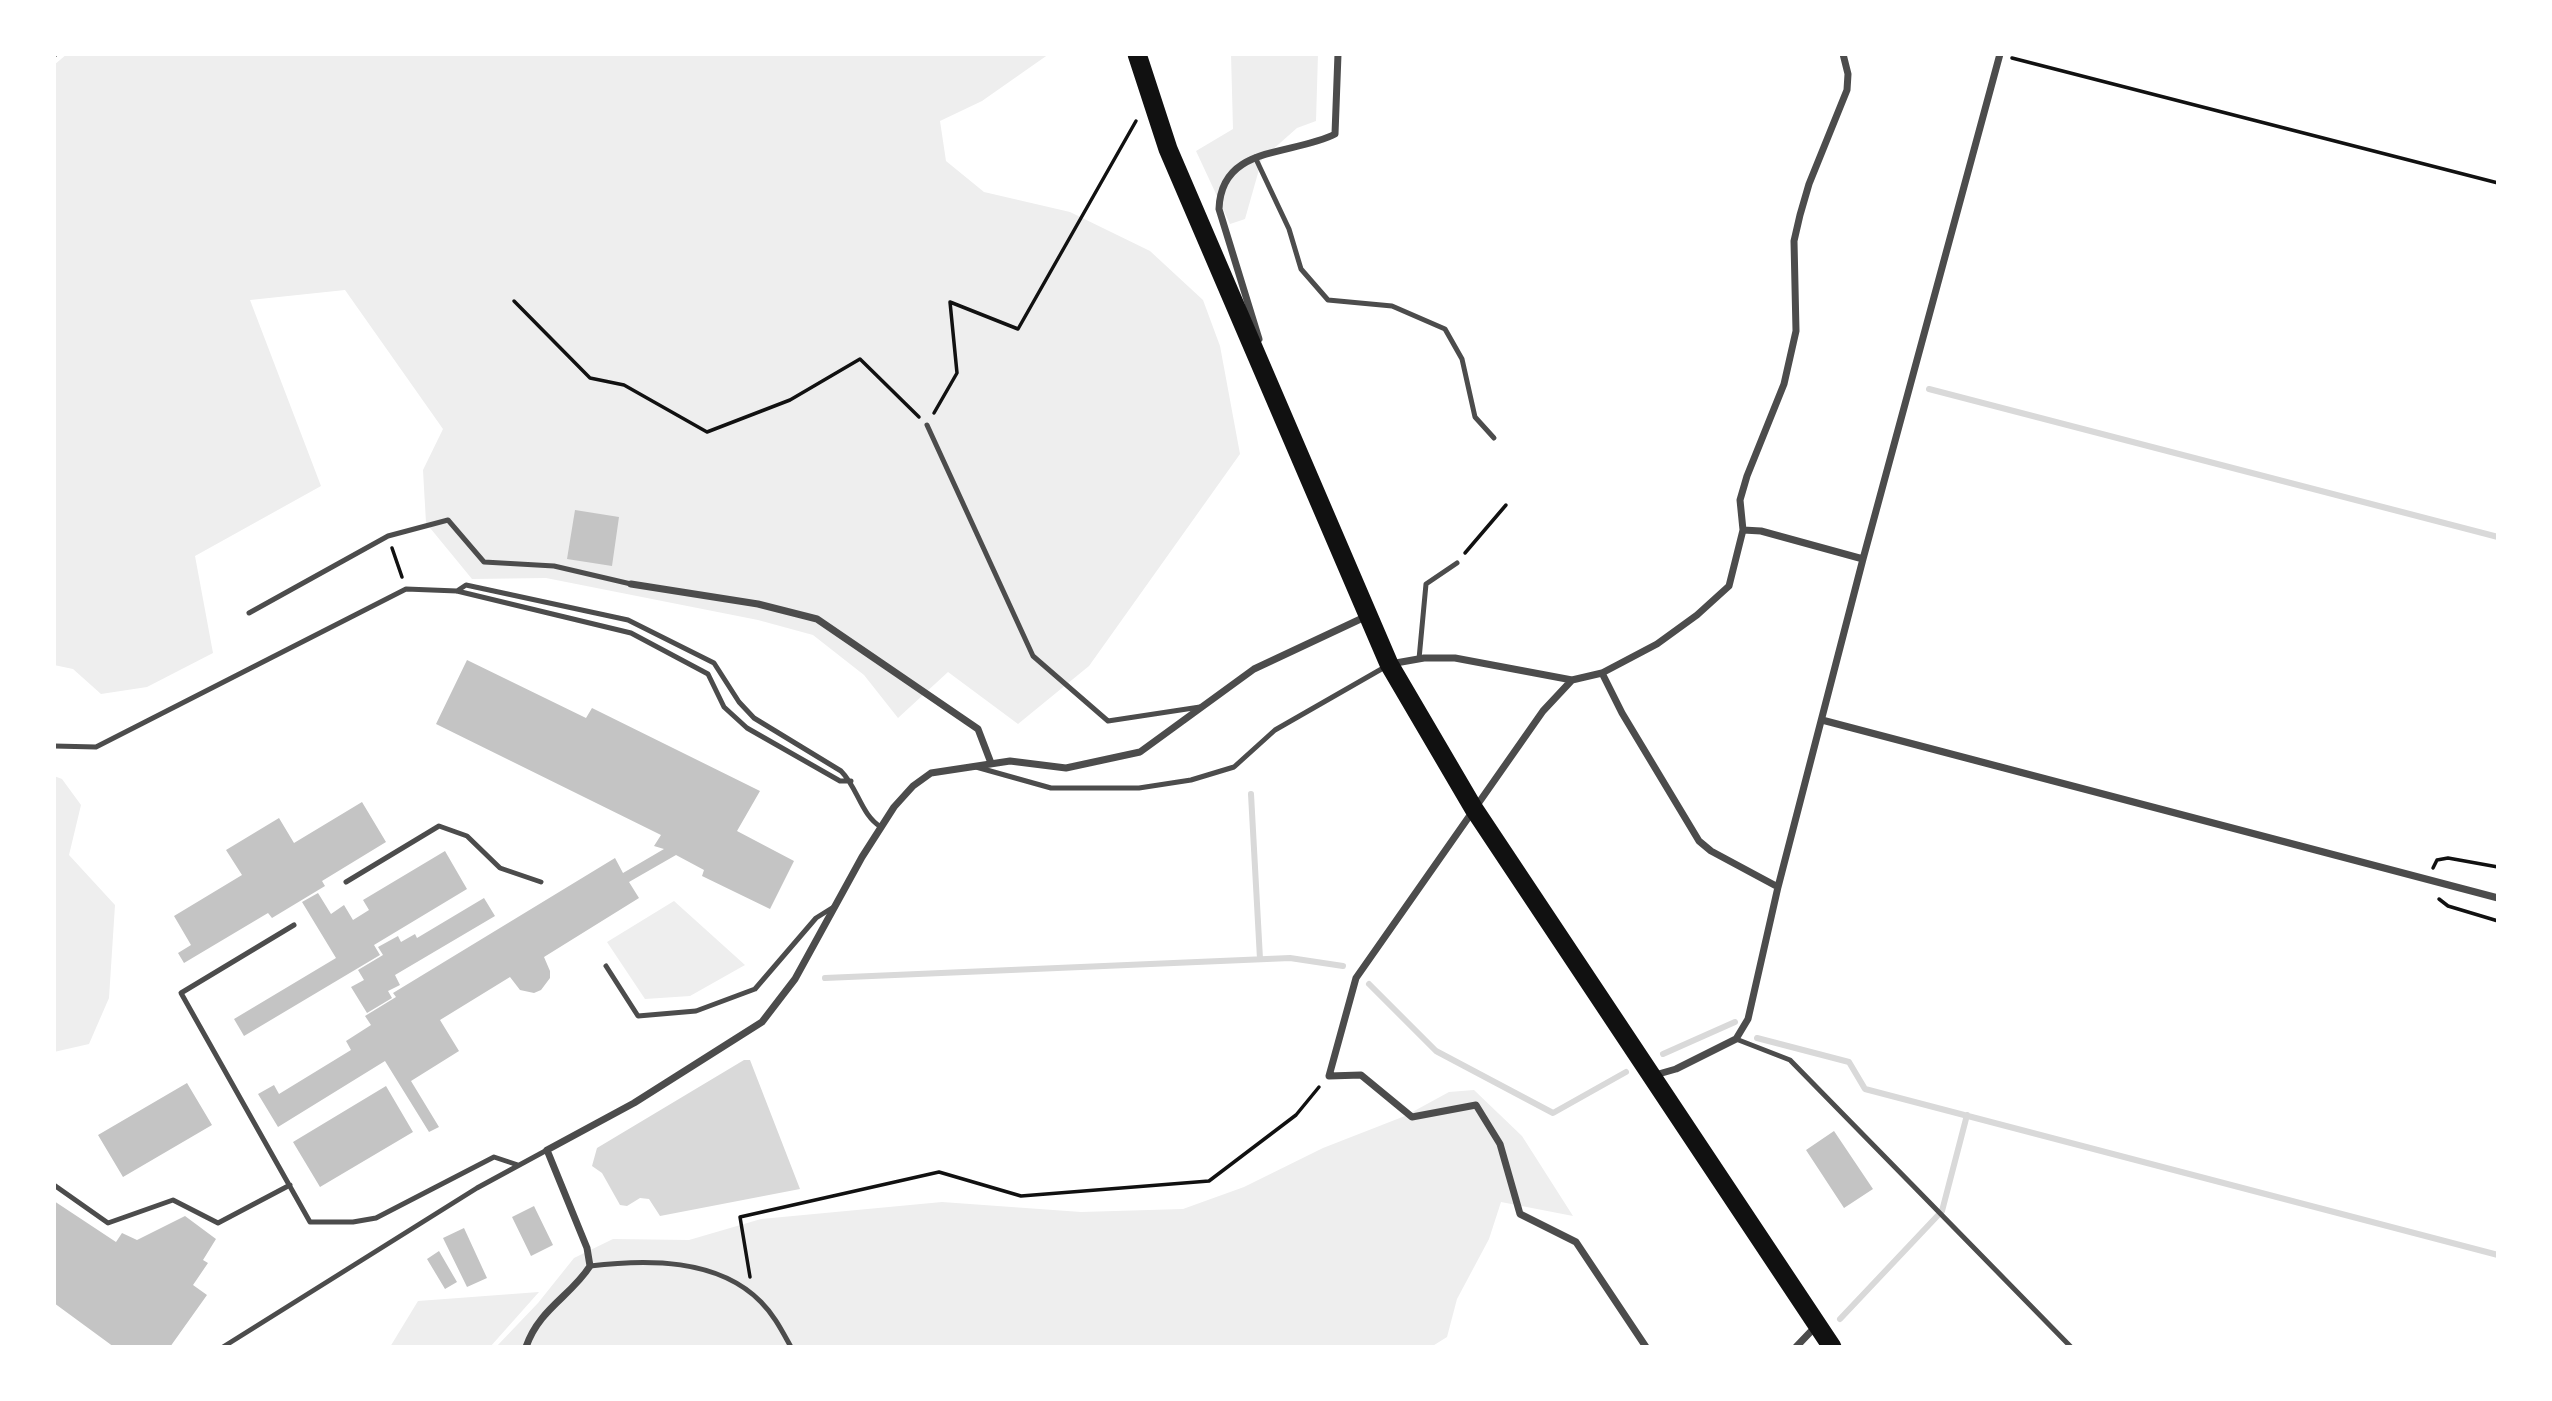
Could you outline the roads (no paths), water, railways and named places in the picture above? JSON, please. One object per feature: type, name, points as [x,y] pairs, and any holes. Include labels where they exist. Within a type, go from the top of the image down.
[{"type":"highway","points":[[1137,54],[1168,149],[1389,664],[1474,809],[1832,1347]]},
{"type":"street","points":[[1277,398],[1219,209],[1220,192],[1234,169],[1255,157],[1335,134],[1338,54]]},
{"type":"street","points":[[1389,664],[1419,659],[1455,658],[1572,680],[1602,673],[1657,644],[1697,615],[1729,586],[1743,530],[1740,500],[1784,384],[1796,331],[1794,241],[1800,215],[1847,90],[1848,74],[1843,54]]},
{"type":"street","points":[[1651,1076],[1676,1069],[1736,1039],[1748,1019],[1778,887],[1863,559],[1999,55]]},
{"type":"street","points":[[1743,530],[1761,531],[1863,559]]},
{"type":"street","points":[[631,584],[758,604],[817,619],[978,729],[991,764]]},
{"type":"street","points":[[526,1347],[539,1320],[558,1297],[581,1280],[590,1266],[587,1248],[547,1150],[634,1103],[762,1022],[795,979],[881,827],[913,786],[931,773],[973,766],[1010,761],[1066,768],[1107,762],[1140,752],[1200,707],[1282,653],[1367,615]]},
{"type":"street","points":[[1602,673],[1622,713],[1699,841],[1711,851],[1778,887]]},
{"type":"street","points":[[1572,680],[1543,711],[1356,978],[1328,1076],[1361,1075],[1412,1117],[1476,1105],[1500,1144],[1520,1214],[1576,1242],[1646,1347]]},
{"type":"street","points":[[1822,720],[2498,898]]},
{"type":"street","points":[[1796,1347],[1818,1325]]},
{"type":"lane","points":[[1255,157],[1289,229],[1301,269],[1328,300],[1392,306],[1445,329],[1462,359],[1475,417],[1494,438]]},
{"type":"lane","points":[[927,425],[1033,656],[1108,720],[1200,707]]},
{"type":"lane","points":[[248,613],[388,536],[447,520],[484,562],[554,566],[631,584]]},
{"type":"lane","points":[[1419,659],[1426,584],[1457,563]]},
{"type":"lane","points":[[457,591],[467,585],[628,620],[714,663],[739,702],[754,718],[841,771],[851,781],[870,820],[881,827]]},
{"type":"lane","points":[[54,747],[96,747],[406,589],[457,591],[631,633],[708,674],[724,707],[747,728],[840,781],[851,781]]},
{"type":"lane","points":[[973,766],[1051,788],[1139,788],[1191,780],[1234,767],[1275,730],[1389,664]]},
{"type":"lane","points":[[346,882],[439,827],[467,836],[500,868],[541,882]]},
{"type":"lane","points":[[606,966],[638,1016],[696,1011],[755,989],[816,918],[838,905]]},
{"type":"lane","points":[[294,925],[181,993],[310,1222],[352,1222],[376,1218],[494,1157],[518,1165]]},
{"type":"lane","points":[[1736,1039],[1790,1060],[1929,1205],[2071,1347]]},
{"type":"lane","points":[[223,1347],[518,1165],[547,1150]]},
{"type":"lane","points":[[54,1185],[108,1223],[173,1200],[218,1223],[290,1185]]},
{"type":"lane","points":[[590,1266],[623,1262],[690,1266],[723,1275],[759,1300],[791,1347]]},
{"type":"waterway","points":[[1929,389],[2498,537]]},
{"type":"waterway","points":[[1251,794],[1260,959]]},
{"type":"waterway","points":[[825,978],[1290,958],[1343,966]]},
{"type":"waterway","points":[[1369,984],[1436,1051],[1553,1113],[1626,1072]]},
{"type":"waterway","points":[[1663,1054],[1735,1022]]},
{"type":"waterway","points":[[1757,1038],[1849,1062],[1865,1089],[2498,1255]]},
{"type":"waterway","points":[[1840,1319],[1942,1211],[1967,1115]]}]
